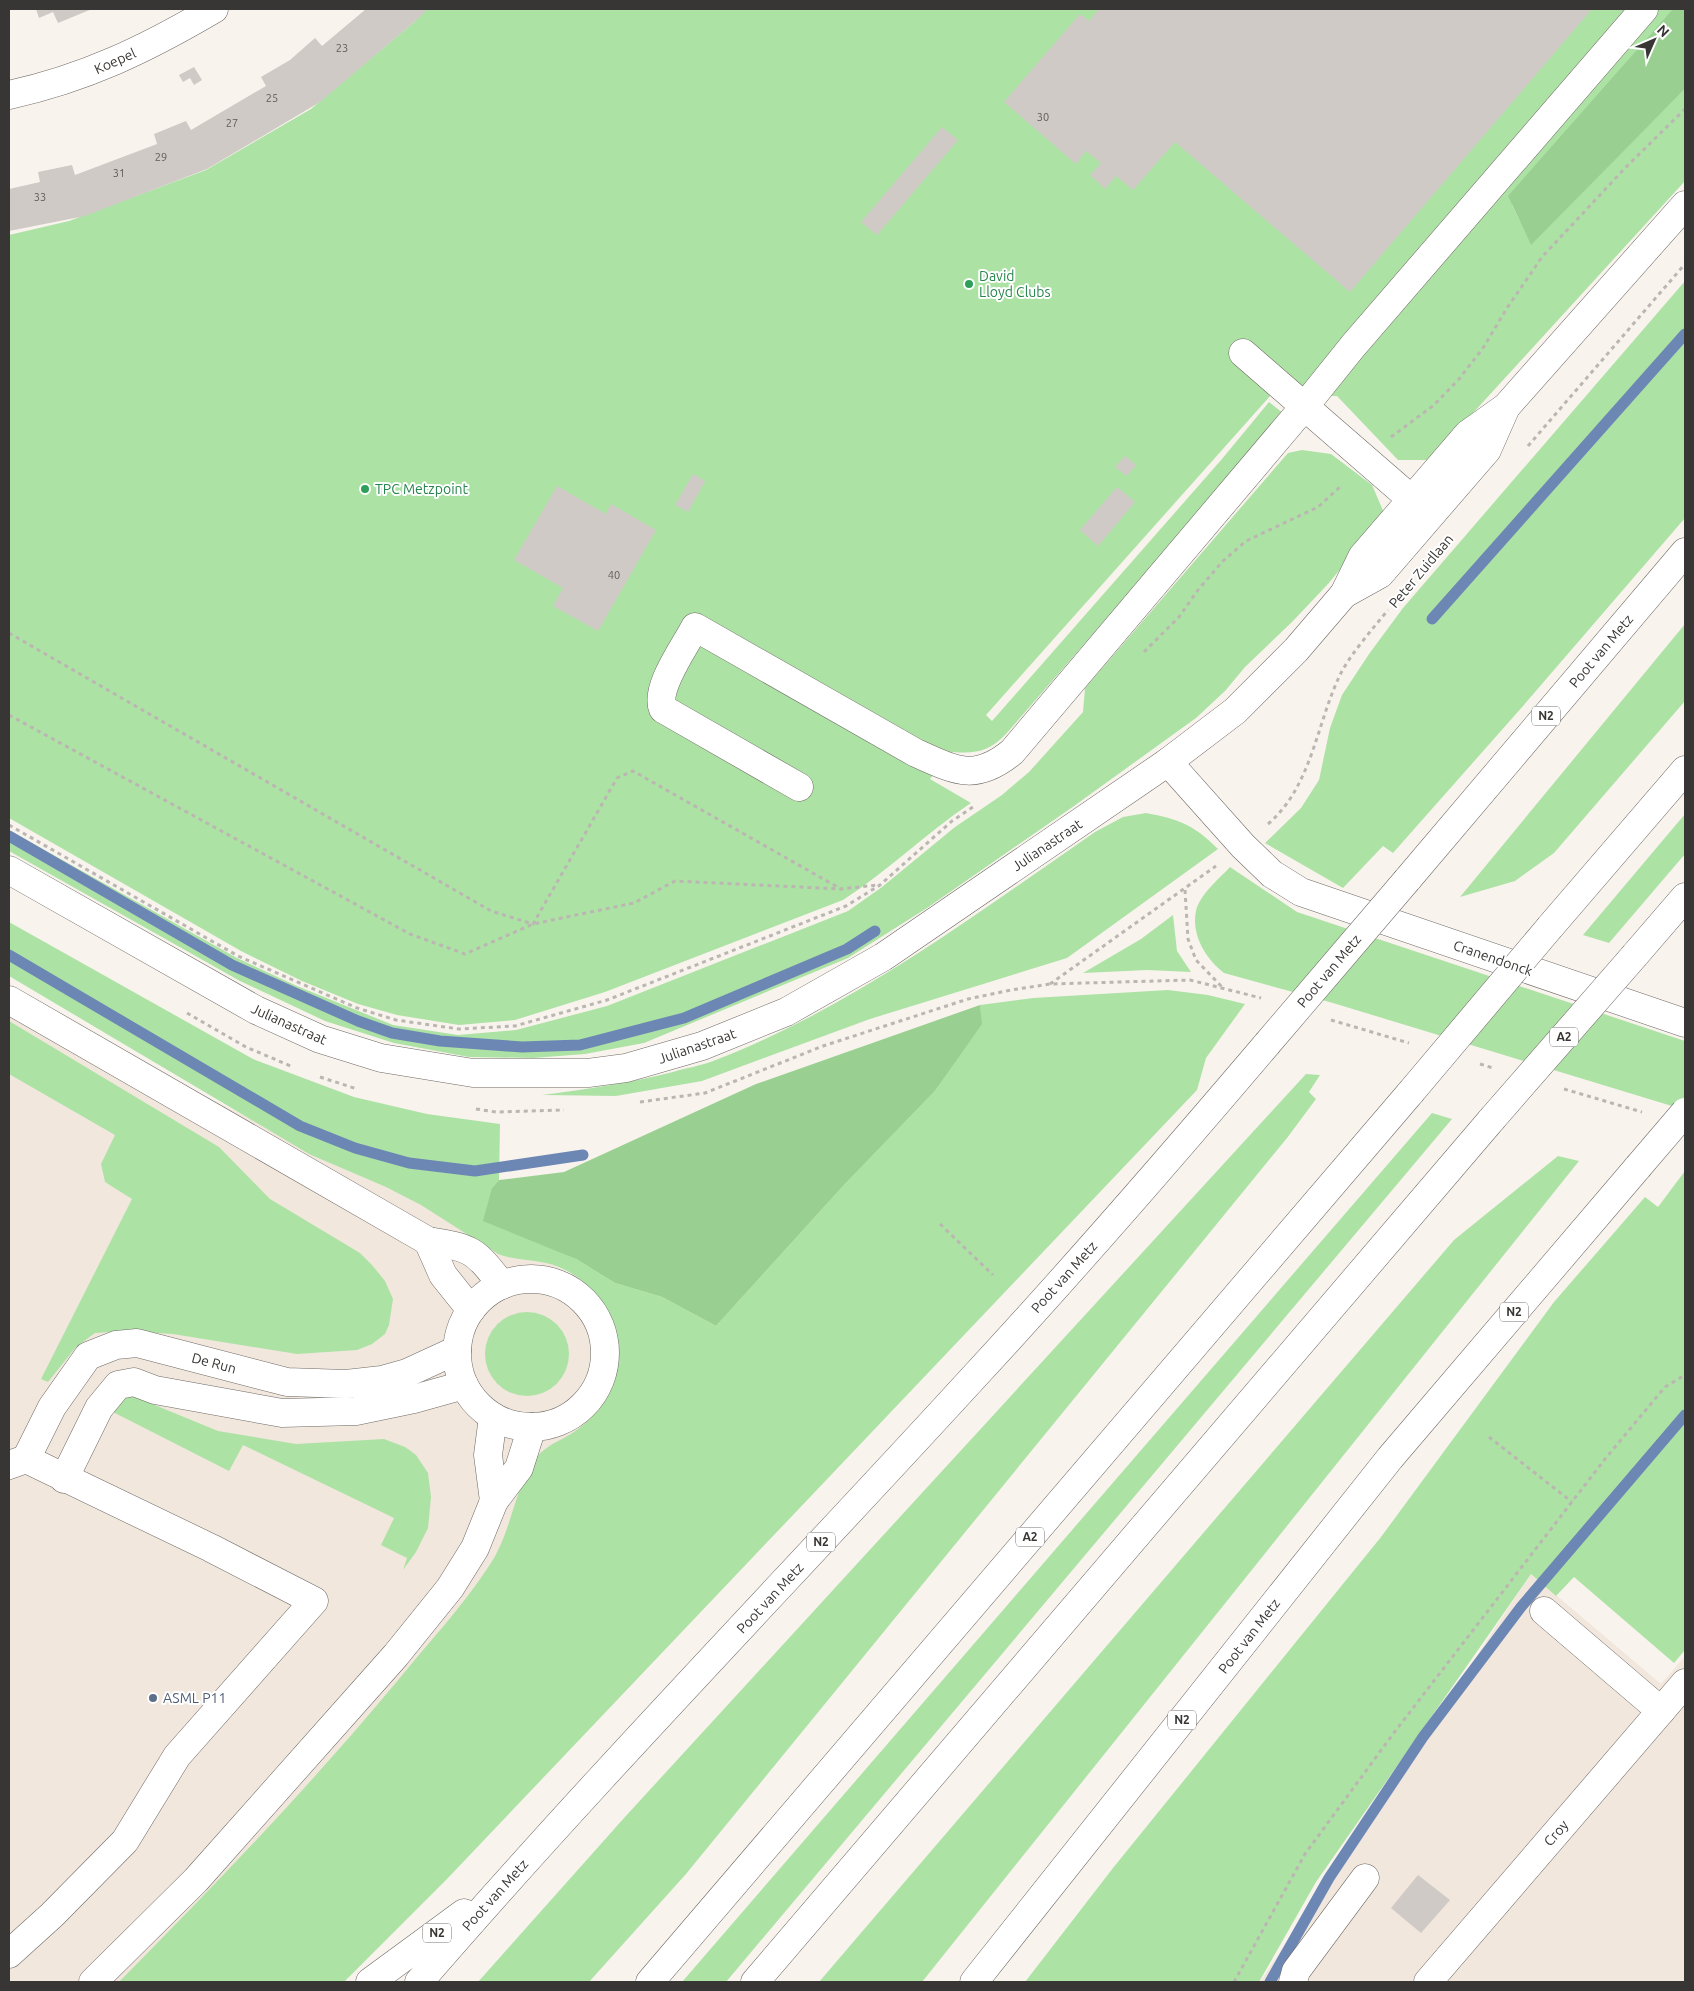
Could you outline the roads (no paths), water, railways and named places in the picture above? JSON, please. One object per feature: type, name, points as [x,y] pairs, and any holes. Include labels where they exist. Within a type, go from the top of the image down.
[{"type":"main road","name":"Koepel","points":[[9,95],[48,86],[85,74],[158,42],[214,9]]},
{"type":"main road","points":[[799,787],[663,709],[660,702],[662,689],[696,627],[916,754],[953,770],[966,773],[990,767],[1012,752],[1304,407],[1353,346],[1644,9]]},
{"type":"main road","points":[[1168,762],[1235,711],[1296,650],[1344,594],[1380,574],[1420,507],[1487,450],[1506,407],[1685,205]]},
{"type":"main road","points":[[1243,353],[1420,507]]},
{"type":"main road","name":"Poot van Metz","points":[[419,1982],[504,1884],[974,1377],[1137,1197],[1685,552]]},
{"type":"main road","name":"Cranendonck","points":[[1168,762],[1243,846],[1272,874],[1301,892],[1685,1023]]},
{"type":"main road","name":"Julianastraat","points":[[9,870],[256,1010],[320,1039],[381,1058],[473,1073],[588,1073],[635,1066],[702,1046],[786,1012],[831,988],[883,957],[1168,762]]},
{"type":"main road","name":"A2","points":[[650,1982],[1685,770]]},
{"type":"main road","name":"A2","points":[[756,1982],[1492,1119],[1685,897]]},
{"type":"main road","points":[[9,1000],[428,1241],[464,1247],[483,1260],[502,1285]]},
{"type":"main road","name":"Poot van Metz","points":[[974,1982],[1390,1458],[1685,1112]]},
{"type":"main road","points":[[428,1241],[443,1276],[471,1310]]},
{"type":"main road","points":[[535,1279],[568,1289],[581,1299],[592,1312],[600,1327],[605,1343],[602,1377],[594,1393],[584,1406],[570,1417],[555,1424],[532,1428],[507,1424],[493,1417],[480,1407],[464,1385],[458,1366],[459,1334],[471,1310],[487,1293],[502,1285],[518,1280],[535,1279]]},
{"type":"main road","name":"De Run","points":[[17,1462],[76,1370],[88,1356],[116,1345],[137,1343],[287,1382],[346,1384],[382,1380],[407,1373],[457,1350]]},
{"type":"main road","points":[[64,1479],[99,1408],[118,1385],[134,1382],[155,1390],[282,1413],[356,1411],[414,1399],[464,1385]]},
{"type":"main road","points":[[493,1417],[488,1455],[494,1501]]},
{"type":"main road","points":[[93,1982],[196,1880],[396,1655],[455,1580],[475,1548],[494,1501],[519,1468],[532,1428]]},
{"type":"main road","points":[[9,1954],[52,1915],[125,1841],[177,1756],[314,1601],[211,1548],[64,1479],[17,1462]]},
{"type":"main road","points":[[1544,1611],[1661,1711]]},
{"type":"main road","name":"Croy","points":[[1428,1982],[1685,1683]]},
{"type":"main road","points":[[1293,1982],[1296,1971],[1365,1878]]},
{"type":"main road","name":"N2","points":[[370,1982],[504,1884]]},
{"type":"waterway","points":[[1432,619],[1685,334]]},
{"type":"waterway","points":[[9,836],[232,965],[358,1021],[392,1033],[440,1041],[522,1047],[580,1045],[684,1018],[847,949],[875,931]]},
{"type":"waterway","points":[[9,955],[300,1126],[355,1148],[409,1163],[475,1171],[583,1155]]},
{"type":"waterway","points":[[1270,1982],[1329,1878],[1423,1737],[1521,1607],[1685,1415]]},
{"type":"place","name":"David Lloyd Clubs","points":[[969,284]]},
{"type":"place","name":"TPC Metzpoint","points":[[365,489]]},
{"type":"place","name":"ASML P11","points":[[153,1698]]}]
